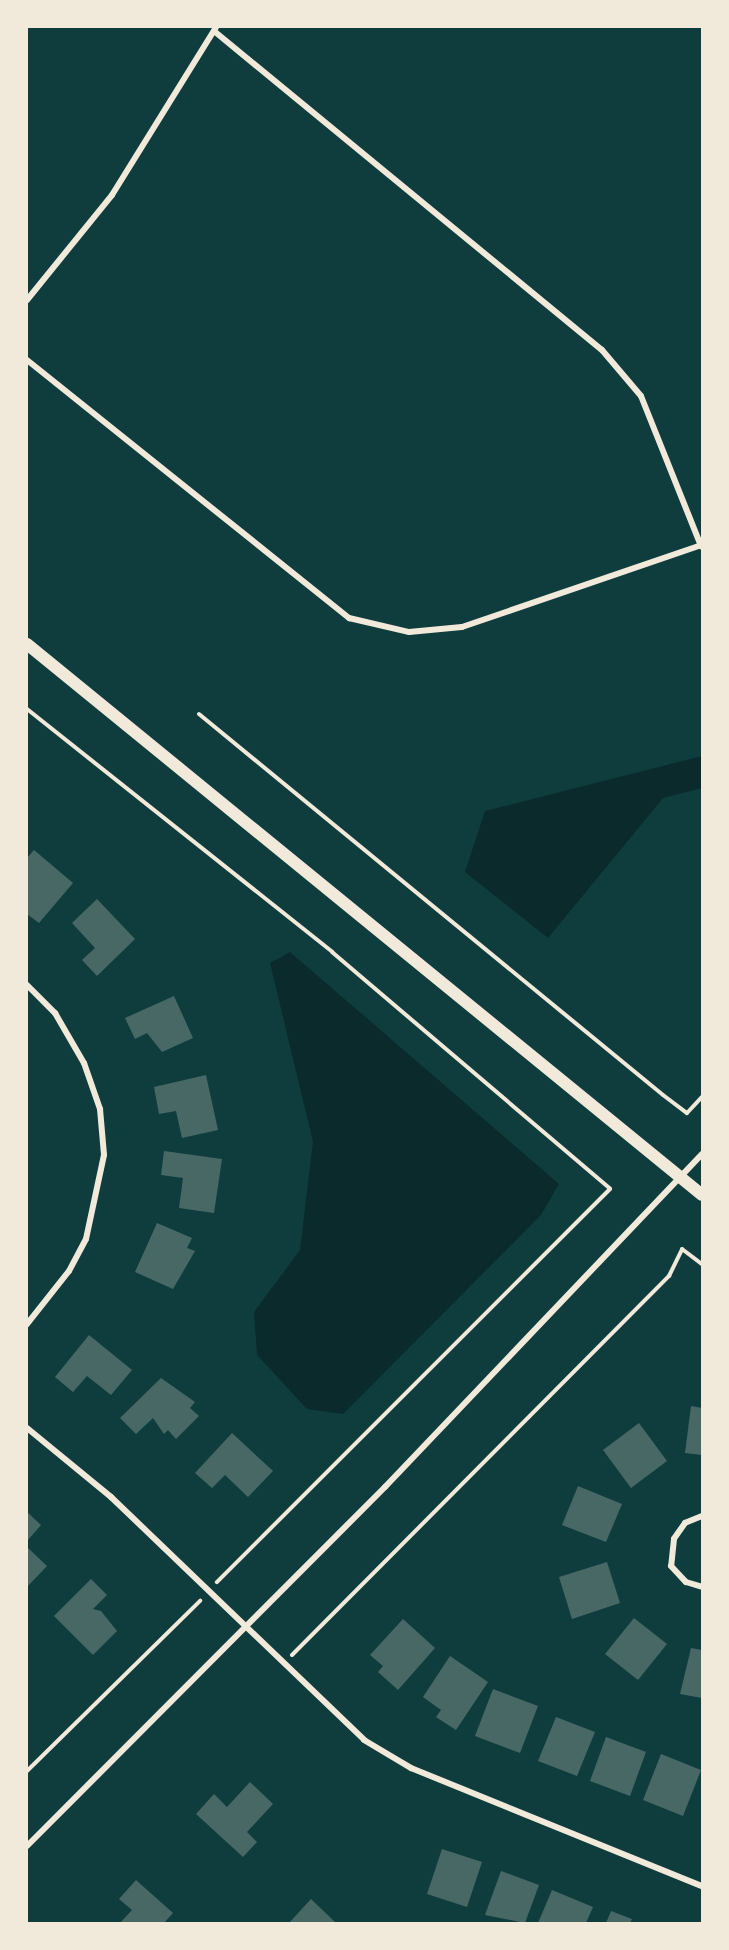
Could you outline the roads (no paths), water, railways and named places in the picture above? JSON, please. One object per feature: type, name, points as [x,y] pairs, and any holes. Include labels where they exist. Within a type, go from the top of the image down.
[{"type":"main road","points":[[27,644],[702,1195]]},
{"type":"street","points":[[27,300],[112,195],[215,29],[602,350],[641,396],[701,546],[462,627],[409,632],[349,618],[27,360]]},
{"type":"street","points":[[27,985],[56,1013],[84,1063],[100,1109],[104,1155],[86,1239],[69,1270],[27,1324]]},
{"type":"street","points":[[27,1846],[246,1627],[702,1154]]},
{"type":"street","points":[[27,1428],[111,1497],[364,1740],[411,1768],[702,1886]]},
{"type":"street","points":[[702,1516],[685,1523],[671,1550],[678,1576],[702,1587]]},
{"type":"water","points":[[702,756],[702,788],[663,798],[548,938],[465,872],[485,811]]},
{"type":"water","points":[[290,952],[559,1184],[541,1215],[343,1414],[307,1409],[257,1355],[254,1312],[300,1250],[313,1142],[270,963]]}]
